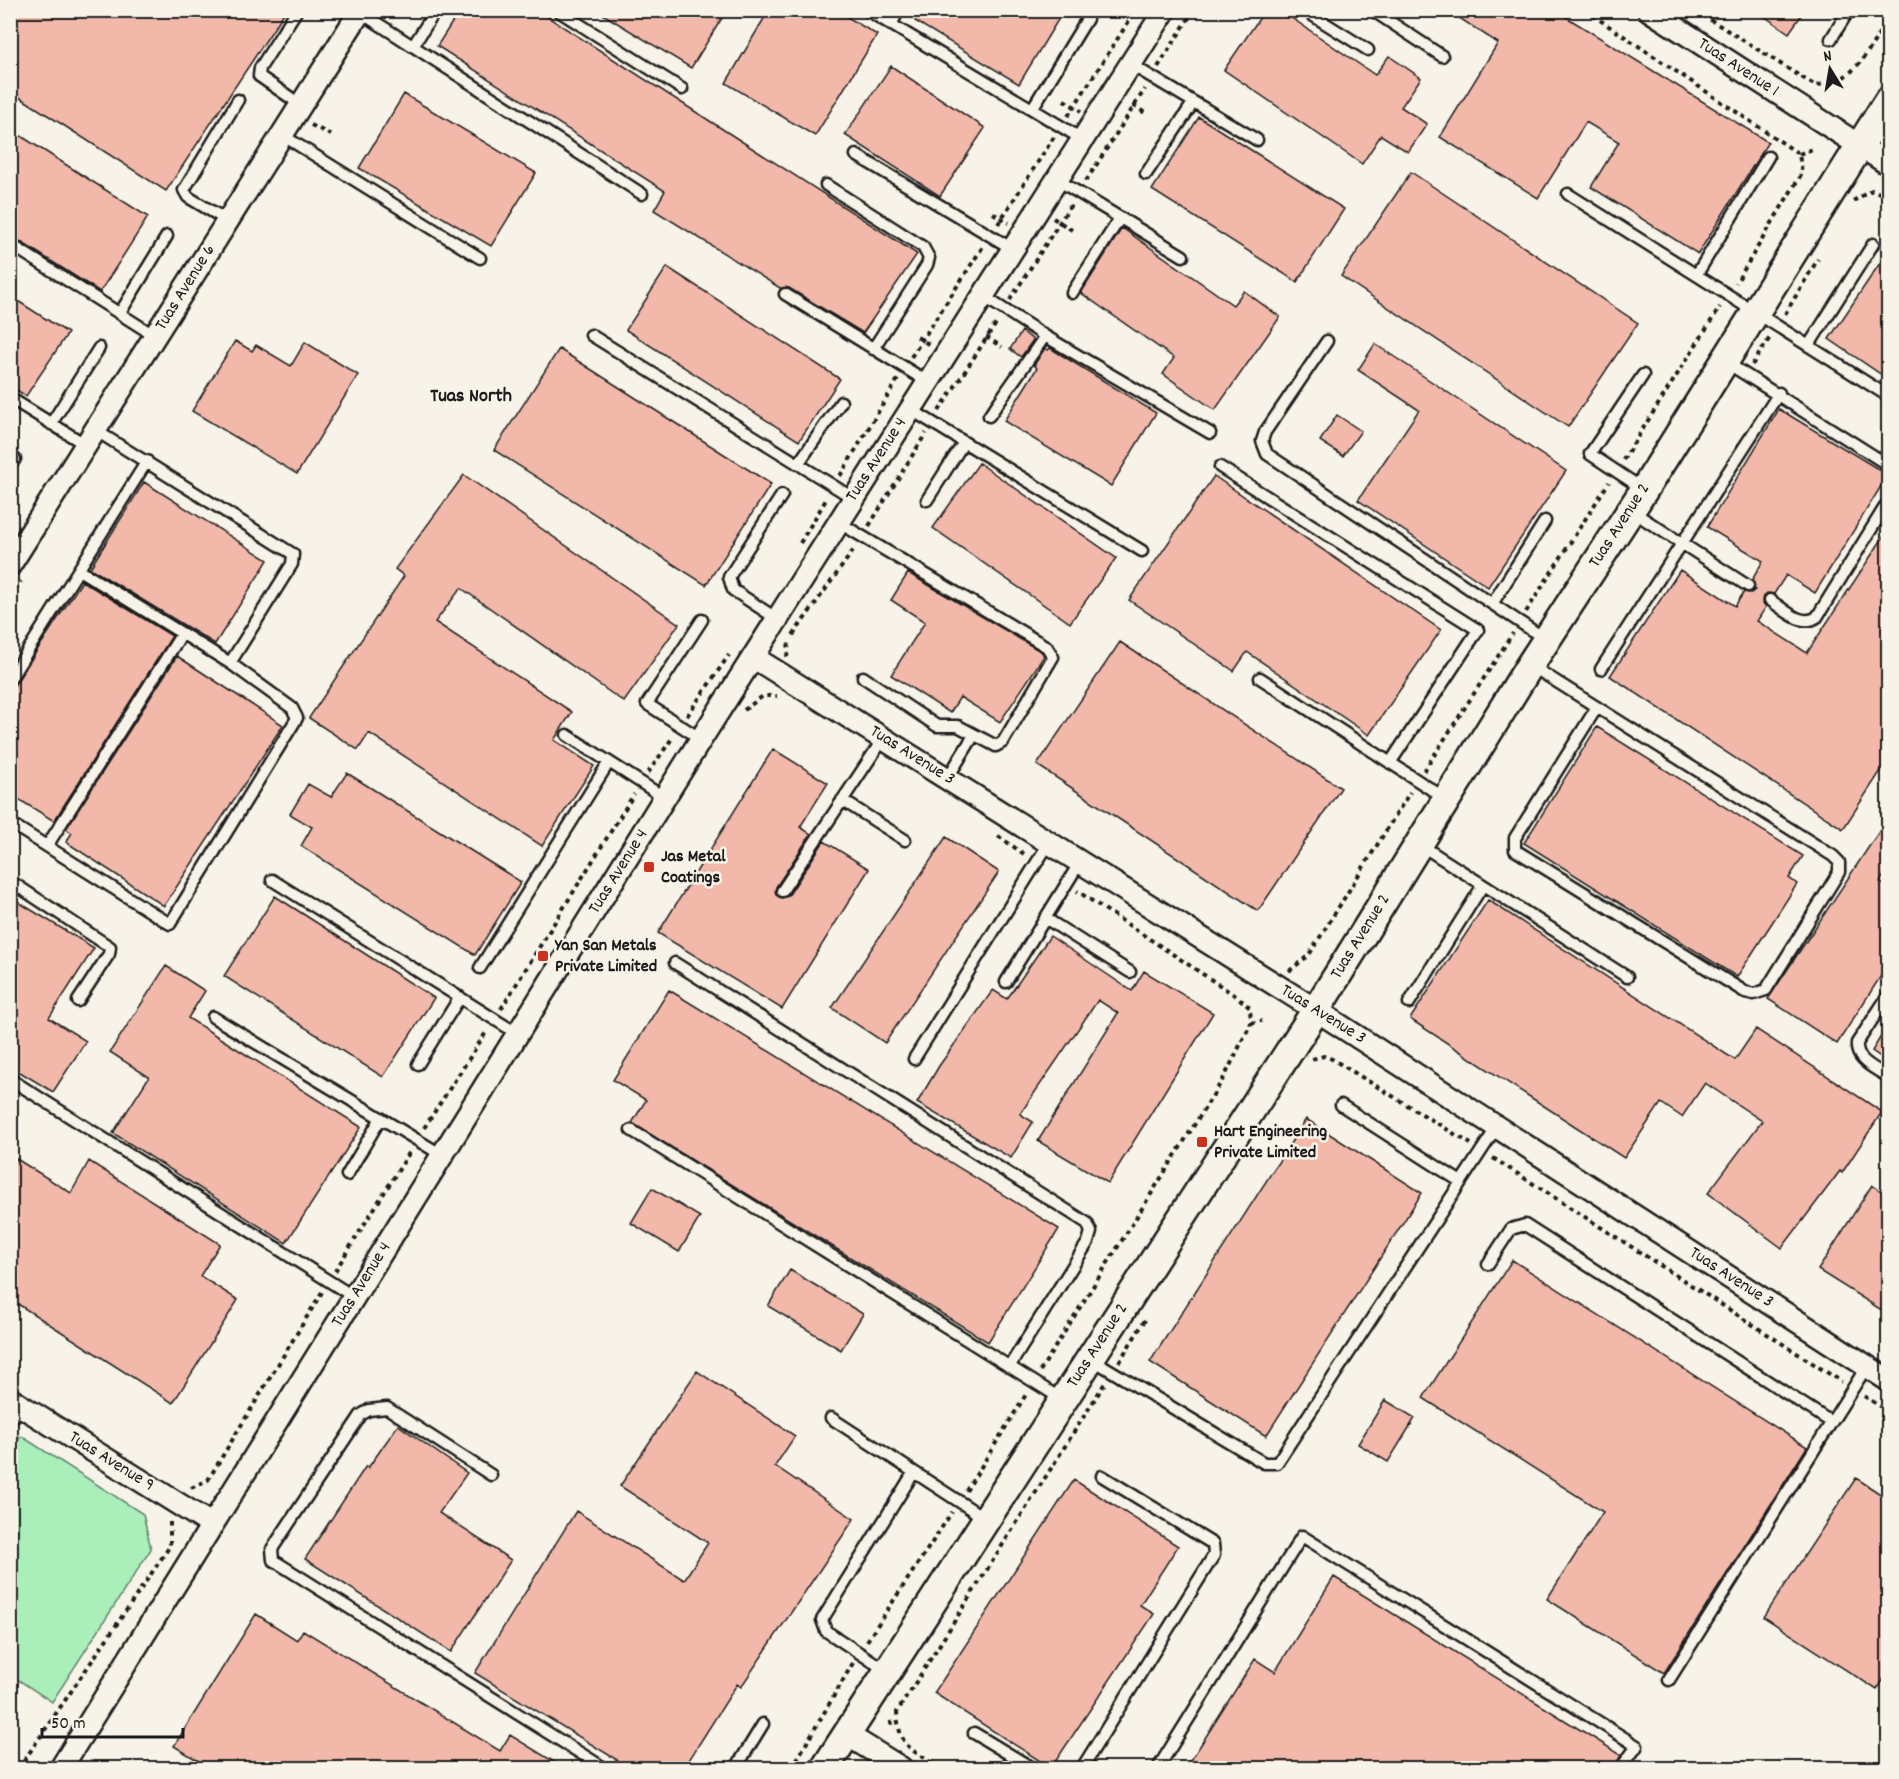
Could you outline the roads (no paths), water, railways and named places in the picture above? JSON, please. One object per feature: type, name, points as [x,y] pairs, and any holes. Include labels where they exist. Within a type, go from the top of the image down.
[{"type":"street","name":"Tuas Avenue 4","points":[[61,1768],[701,739],[983,296],[1011,248],[1165,10]]},
{"type":"street","name":"Tuas Avenue 1","points":[[1649,10],[1888,164]]},
{"type":"street","name":"Tuas Avenue 6","points":[[10,565],[361,11]]},
{"type":"street","name":"Tuas Avenue 2","points":[[825,1768],[1316,1010],[1530,664],[1637,500],[1888,101]]},
{"type":"street","name":"Tuas Avenue 3","points":[[753,657],[1316,1010],[1888,1380]]},
{"type":"street","name":"Tuas Avenue 9","points":[[14,1409],[212,1525]]},
{"type":"street","points":[[846,1734],[901,1768]]},
{"type":"lane","points":[[297,10],[260,68],[259,76],[298,110]]},
{"type":"lane","points":[[413,46],[436,10]]},
{"type":"lane","points":[[557,10],[682,89]]},
{"type":"lane","points":[[867,10],[1082,139]]},
{"type":"lane","points":[[891,25],[899,10]]},
{"type":"lane","points":[[1032,109],[1087,19],[1088,10]]},
{"type":"lane","points":[[1304,10],[1368,51]]},
{"type":"lane","points":[[1372,10],[1442,56]]},
{"type":"lane","points":[[1831,39],[1849,10]]},
{"type":"lane","points":[[361,11],[642,194]]},
{"type":"lane","points":[[1130,64],[1257,140]]},
{"type":"lane","points":[[228,221],[188,197],[184,190],[238,100]]},
{"type":"lane","points":[[1146,174],[1193,103]]},
{"type":"lane","points":[[282,135],[480,258]]},
{"type":"lane","points":[[856,155],[1011,248]]},
{"type":"lane","points":[[1697,274],[1768,157]]},
{"type":"lane","points":[[1056,179],[1183,256]]},
{"type":"lane","points":[[826,185],[923,247],[928,258],[927,265],[873,349]]},
{"type":"lane","points":[[1568,194],[1888,396]]},
{"type":"lane","points":[[1072,293],[1120,218]]},
{"type":"lane","points":[[120,313],[167,236]]},
{"type":"lane","points":[[10,244],[155,336]]},
{"type":"lane","points":[[1809,345],[1873,244]]},
{"type":"lane","points":[[785,294],[928,382]]},
{"type":"lane","points":[[983,296],[1045,336],[1210,433]]},
{"type":"lane","points":[[591,334],[853,498]]},
{"type":"lane","points":[[989,416],[1045,336]]},
{"type":"lane","points":[[1327,341],[1265,432],[1262,441],[1267,454],[1546,640]]},
{"type":"lane","points":[[51,423],[99,348]]},
{"type":"lane","points":[[1724,360],[1779,393],[1888,465]]},
{"type":"lane","points":[[1643,375],[1590,454],[1616,471],[1637,500],[1682,543],[1748,586]]},
{"type":"lane","points":[[1601,669],[1779,393]]},
{"type":"lane","points":[[10,398],[51,423],[147,461],[290,551],[294,557],[230,663]]},
{"type":"lane","points":[[798,464],[841,402]]},
{"type":"lane","points":[[910,409],[1142,551]]},
{"type":"lane","points":[[927,500],[964,442]]},
{"type":"lane","points":[[10,679],[147,461]]},
{"type":"lane","points":[[1220,467],[1478,630],[1390,763]]},
{"type":"lane","points":[[777,619],[733,590],[729,577],[782,495]]},
{"type":"lane","points":[[1770,600],[1801,620],[1808,621],[1817,617],[1888,502]]},
{"type":"lane","points":[[1492,604],[1545,521]]},
{"type":"lane","points":[[838,522],[1052,652],[1051,664],[1003,742],[992,746],[958,726],[937,726],[863,677]]},
{"type":"lane","points":[[10,823],[170,924],[297,718],[292,708],[230,663],[181,635],[79,570]]},
{"type":"lane","points":[[701,739],[647,704],[702,620]]},
{"type":"lane","points":[[46,846],[181,635]]},
{"type":"lane","points":[[1530,664],[1839,862],[1839,872],[1766,990],[1754,994],[1745,992],[1515,850],[1515,838],[1597,707]]},
{"type":"lane","points":[[1260,678],[1446,800]]},
{"type":"lane","points":[[567,735],[665,798]]},
{"type":"lane","points":[[947,779],[974,735]]},
{"type":"lane","points":[[782,891],[883,739]]},
{"type":"lane","points":[[480,968],[609,762]]},
{"type":"lane","points":[[842,800],[905,840]]},
{"type":"lane","points":[[914,1059],[1049,843]]},
{"type":"lane","points":[[1419,844],[1628,977]]},
{"type":"lane","points":[[1006,982],[1080,862]]},
{"type":"lane","points":[[272,880],[518,1034]]},
{"type":"lane","points":[[10,881],[110,947],[109,954],[78,1001]]},
{"type":"lane","points":[[1409,1003],[1484,885]]},
{"type":"lane","points":[[1045,918],[1130,972]]},
{"type":"lane","points":[[675,963],[1087,1222],[1091,1232],[1088,1242],[1009,1366]]},
{"type":"lane","points":[[1888,996],[1856,1048],[1861,1059],[1888,1077]]},
{"type":"lane","points":[[418,1065],[460,997]]},
{"type":"lane","points":[[213,1017],[442,1155]]},
{"type":"lane","points":[[10,1079],[354,1297]]},
{"type":"lane","points":[[1341,1105],[1461,1182]]},
{"type":"lane","points":[[347,1175],[381,1118]]},
{"type":"lane","points":[[1090,1358],[1264,1463],[1277,1463],[1497,1127]]},
{"type":"lane","points":[[631,1130],[1063,1400]]},
{"type":"lane","points":[[1488,1264],[1511,1229],[1525,1225],[1831,1422]]},
{"type":"lane","points":[[1669,1680],[1867,1366]]},
{"type":"lane","points":[[491,1475],[387,1408],[369,1410],[361,1415],[272,1549],[273,1560],[604,1768]]},
{"type":"lane","points":[[831,1418],[986,1519]]},
{"type":"lane","points":[[887,1671],[826,1631],[822,1626],[823,1615],[914,1472]]},
{"type":"lane","points":[[1082,1768],[1214,1555],[1213,1544],[1102,1476]]},
{"type":"lane","points":[[1158,1768],[1302,1536],[1637,1746],[1621,1768]]},
{"type":"lane","points":[[736,1768],[763,1724]]},
{"type":"lane","points":[[975,1733],[1032,1768]]},
{"type":"place","name":"Jas Metal Coatings","points":[[649,867]]},
{"type":"place","name":"Yan San Metals Private Limited","points":[[543,956]]},
{"type":"place","name":"Hart Engineering Private Limited","points":[[1202,1142]]},
{"type":"district","name":"Tuas North","points":[[471,397]]}]
